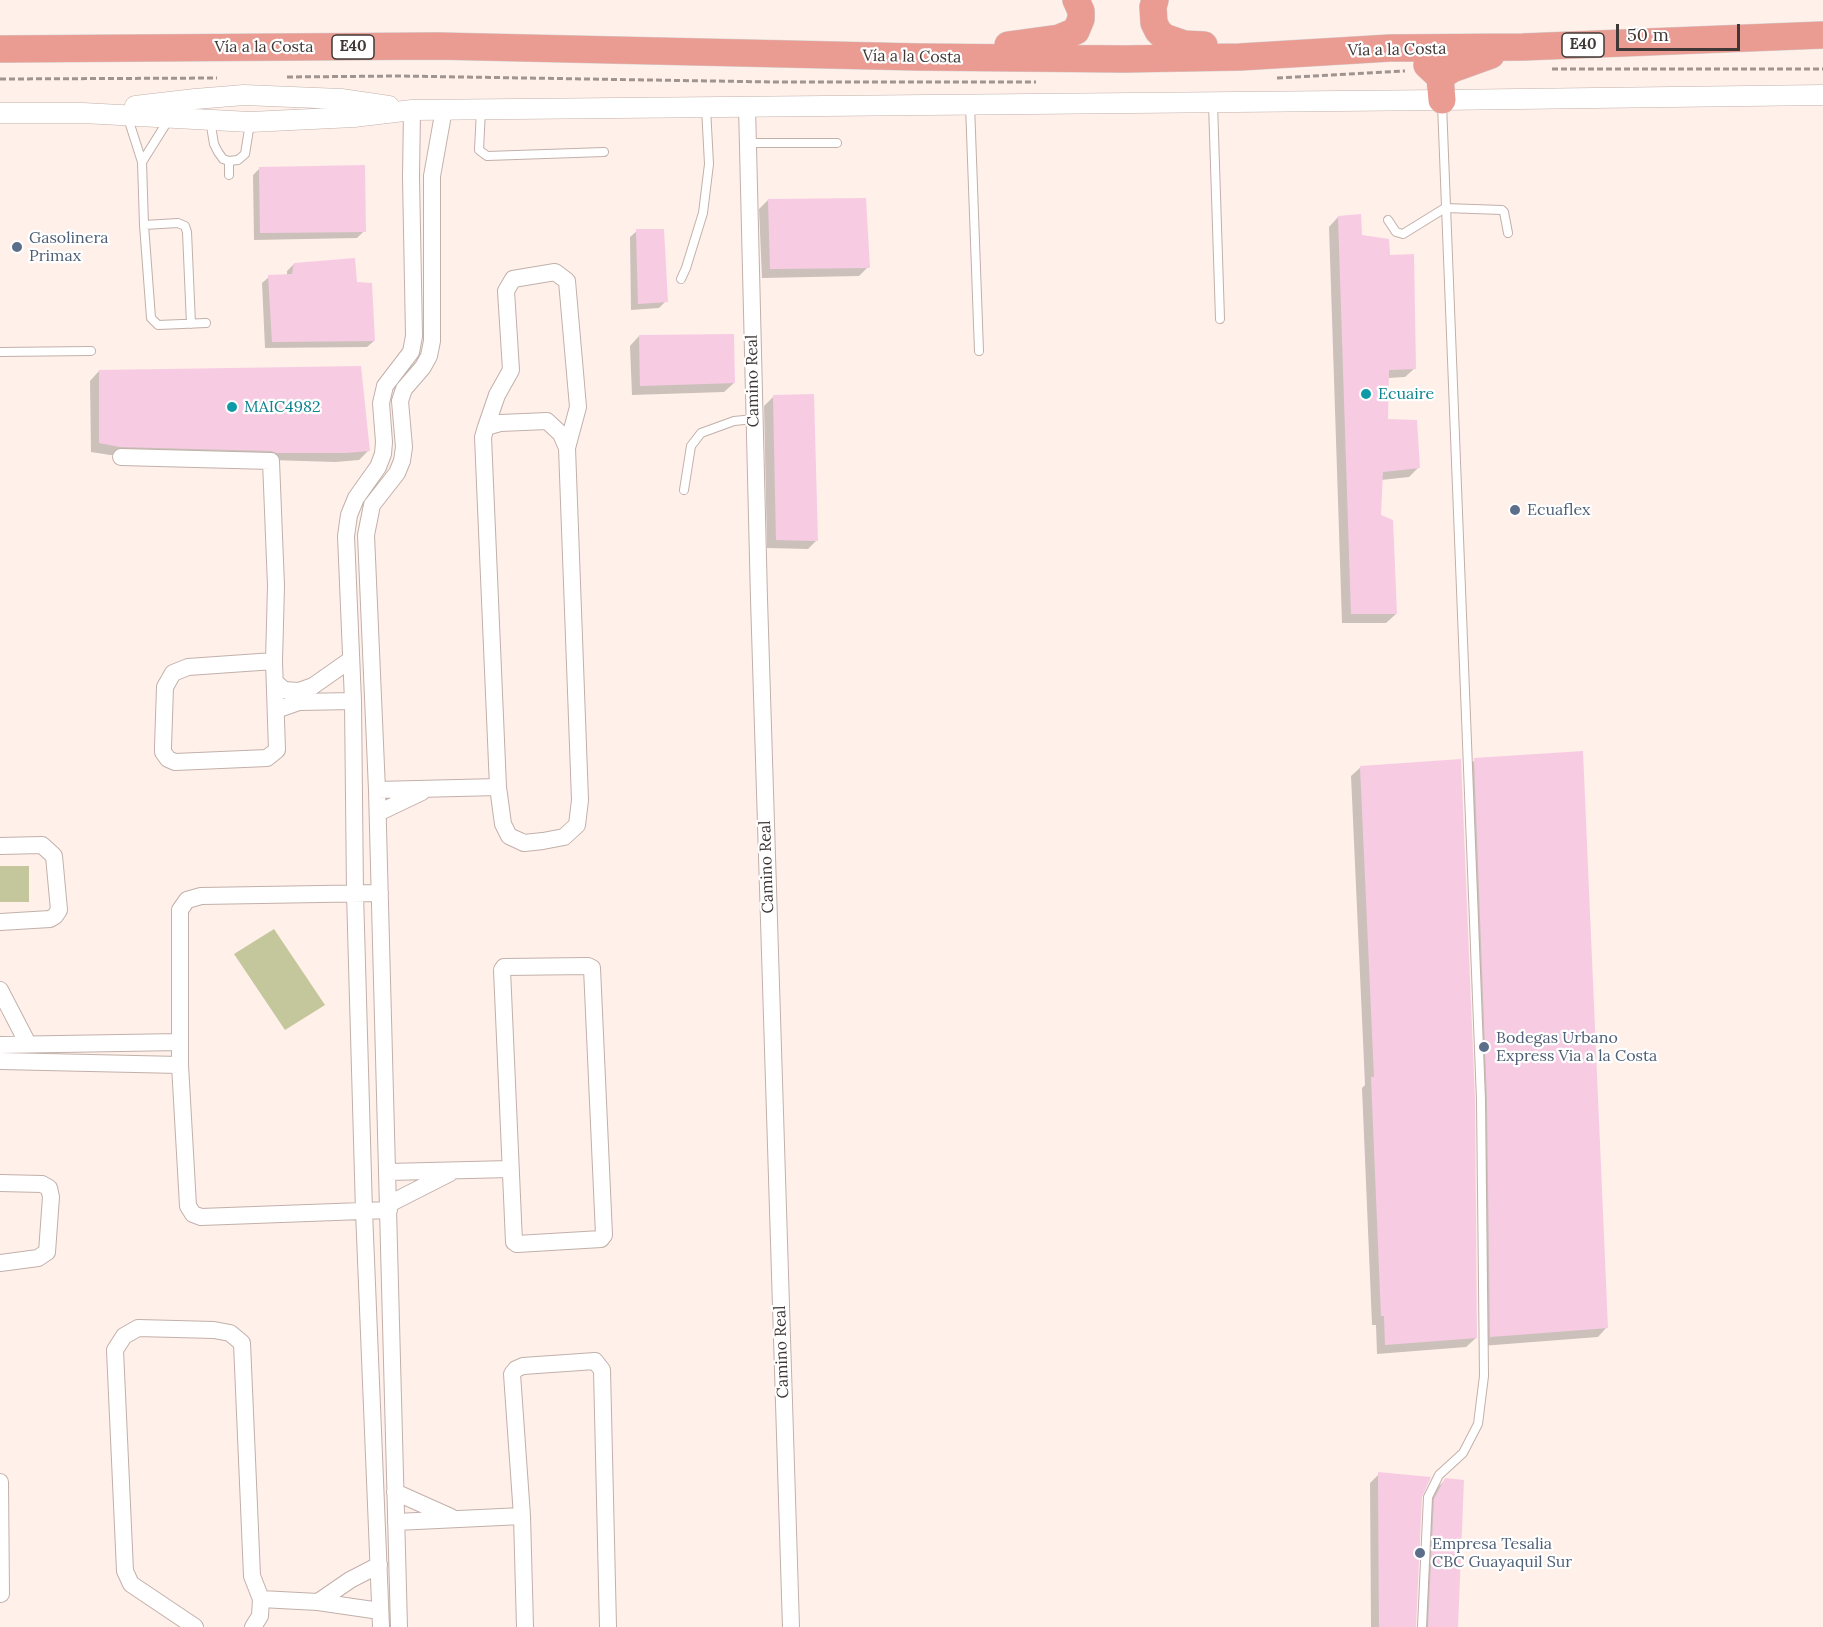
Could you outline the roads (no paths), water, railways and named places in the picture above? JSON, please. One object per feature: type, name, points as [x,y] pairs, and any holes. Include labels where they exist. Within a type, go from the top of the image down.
[{"type":"highway","points":[[918,57],[1069,35],[1076,31],[1081,19],[1081,11],[1076,0]]},
{"type":"highway","points":[[1155,0],[1152,16],[1154,23],[1158,31],[1172,41],[1184,44],[1343,50]]},
{"type":"highway","name":"Vía a la Costa","points":[[0,49],[438,46],[918,57],[1124,59],[1240,57],[1390,48],[1523,47],[1823,35]]},
{"type":"highway","points":[[1441,89],[1452,69],[1523,47]]},
{"type":"highway","points":[[1390,48],[1422,61],[1434,69],[1441,89]]},
{"type":"street","points":[[0,113],[83,113],[250,122],[354,117],[412,110],[444,109],[1213,102],[1441,89],[1823,94]]},
{"type":"street","points":[[83,113],[244,95],[341,99],[412,110]]},
{"type":"street","name":"Camino Real","points":[[747,106],[754,419],[790,1627]]},
{"type":"street","points":[[399,1627],[378,813],[366,535],[372,505],[397,473],[402,460],[404,447],[400,401],[404,389],[423,367],[429,356],[432,341],[432,176],[444,109]]},
{"type":"street","points":[[261,1599],[318,1602],[381,1619],[364,1211],[346,536],[349,515],[356,498],[378,467],[384,442],[381,403],[385,386],[411,352],[414,336],[412,110]]},
{"type":"street","points":[[555,272],[567,281],[578,407],[567,448],[580,800],[577,825],[564,837],[524,843],[509,836],[503,824],[498,787],[483,450],[483,437],[497,395],[511,370],[506,291],[513,279],[555,272]]},
{"type":"street","points":[[486,427],[500,423],[547,421],[561,434],[567,448]]},
{"type":"street","points":[[121,457],[272,460],[276,586],[274,661],[277,750],[267,758],[175,762],[168,759],[163,752],[165,687],[173,674],[188,667],[274,661]]},
{"type":"street","points":[[348,596],[369,595]]},
{"type":"street","points":[[275,682],[284,690],[299,691],[313,686],[350,660]]},
{"type":"street","points":[[276,710],[299,702],[352,701]]},
{"type":"street","points":[[377,790],[498,787]]},
{"type":"street","points":[[378,813],[428,789]]},
{"type":"street","points":[[0,846],[42,845],[54,856],[59,910],[56,916],[50,919],[0,922]]},
{"type":"street","points":[[380,893],[201,897],[188,900],[180,910],[180,1065],[188,1206],[193,1214],[201,1217],[364,1211],[389,1207],[453,1171]]},
{"type":"street","points":[[588,966],[592,968],[604,1235],[601,1239],[517,1244],[514,1242],[510,1169],[502,970],[504,967],[588,966]]},
{"type":"street","points":[[0,990],[28,1044]]},
{"type":"street","points":[[0,1045],[180,1042]]},
{"type":"street","points":[[85,1063],[86,1044]]},
{"type":"street","points":[[0,1061],[180,1065]]},
{"type":"street","points":[[388,1172],[510,1169]]},
{"type":"street","points":[[0,1183],[42,1184],[49,1188],[51,1197],[48,1252],[38,1258],[0,1263]]},
{"type":"street","points":[[195,1627],[131,1584],[125,1571],[116,1350],[124,1336],[138,1328],[213,1330],[230,1333],[242,1343],[252,1576],[261,1599],[260,1616],[253,1627]]},
{"type":"street","points":[[525,1627],[522,1516],[512,1374],[523,1366],[595,1361],[602,1370],[608,1627]]},
{"type":"street","points":[[0,1482],[1,1594]]},
{"type":"street","points":[[395,1492],[455,1518]]},
{"type":"street","points":[[396,1522],[522,1516]]},
{"type":"street","points":[[318,1602],[350,1580],[379,1565]]},
{"type":"lane","points":[[1422,1627],[1428,1497],[1439,1475],[1463,1453],[1478,1424],[1484,1376],[1481,1100],[1441,89]]},
{"type":"lane","points":[[1213,102],[1220,319]]},
{"type":"lane","points":[[970,104],[979,351]]},
{"type":"lane","points":[[681,279],[703,213],[709,164],[706,108]]},
{"type":"lane","points":[[481,109],[479,150],[487,156],[604,152]]},
{"type":"lane","points":[[127,115],[142,162],[144,225],[152,318],[158,325],[206,323]]},
{"type":"lane","points":[[142,162],[170,118]]},
{"type":"lane","points":[[210,119],[214,144],[223,159],[229,161],[238,160],[245,154],[250,122]]},
{"type":"lane","points":[[748,143],[837,143]]},
{"type":"lane","points":[[229,161],[229,175]]},
{"type":"lane","points":[[1388,220],[1396,232],[1403,234],[1446,208],[1502,210],[1508,233]]},
{"type":"lane","points":[[144,225],[178,223],[185,226],[191,324]]},
{"type":"lane","points":[[0,352],[91,351]]},
{"type":"lane","points":[[684,490],[691,446],[701,433],[734,421],[754,419]]},
{"type":"place","name":"Gasolinera Primax","points":[[17,247]]},
{"type":"place","name":"Ecuaire","points":[[1366,394]]},
{"type":"place","name":"MAIC4982","points":[[232,407]]},
{"type":"place","name":"Ecuaflex","points":[[1515,510]]},
{"type":"place","name":"Bodegas Urbano Express Via a la Costa","points":[[1484,1047]]},
{"type":"place","name":"Empresa Tesalia CBC Guayaquil Sur","points":[[1420,1553]]}]
